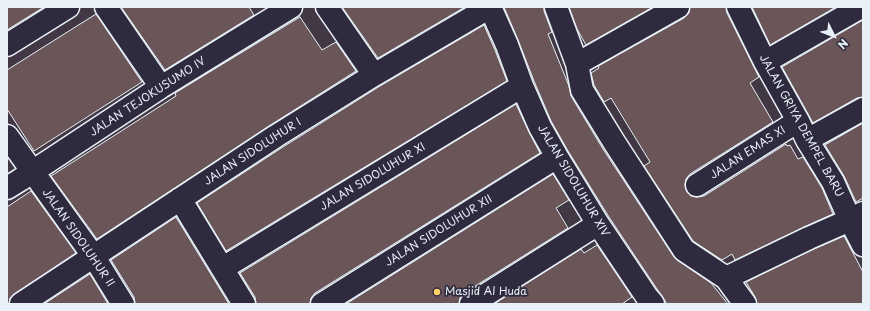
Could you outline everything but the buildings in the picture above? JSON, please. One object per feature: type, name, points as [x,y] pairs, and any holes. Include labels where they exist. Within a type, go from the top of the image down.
[{"type":"street","points":[[7,45],[68,7]]},
{"type":"street","points":[[106,7],[161,87]]},
{"type":"street","name":"JALAN TEJOKUSUMO IV","points":[[7,188],[161,87],[291,7]]},
{"type":"street","points":[[327,7],[374,75]]},
{"type":"street","name":"JALAN SIDOLUHUR I","points":[[21,304],[276,136],[374,75],[490,7]]},
{"type":"street","name":"JALAN SIDOLUHUR XIV","points":[[490,7],[540,127],[645,302]]},
{"type":"street","points":[[556,7],[577,64],[582,90],[614,142],[684,250],[726,278],[745,304]]},
{"type":"street","points":[[577,64],[678,7]]},
{"type":"street","name":"JALAN GRIYA DEMPEL BARU","points":[[738,7],[765,62],[803,130],[833,182],[857,216],[863,244]]},
{"type":"street","points":[[765,62],[861,7]]},
{"type":"street","name":"JALAN SIDOLUHUR XI","points":[[223,268],[522,86]]},
{"type":"street","name":"JALAN EMAS XI","points":[[697,185],[803,130],[863,109]]},
{"type":"street","name":"JALAN SIDOLUHUR II","points":[[7,136],[94,257],[123,304]]},
{"type":"street","name":"JALAN SIDOLUHUR XII","points":[[322,304],[557,157]]},
{"type":"street","points":[[180,199],[244,304]]},
{"type":"street","points":[[726,278],[857,216]]},
{"type":"street","points":[[471,304],[598,224]]},
{"type":"place","name":"Masjid Al Huda","points":[[437,292]]}]
